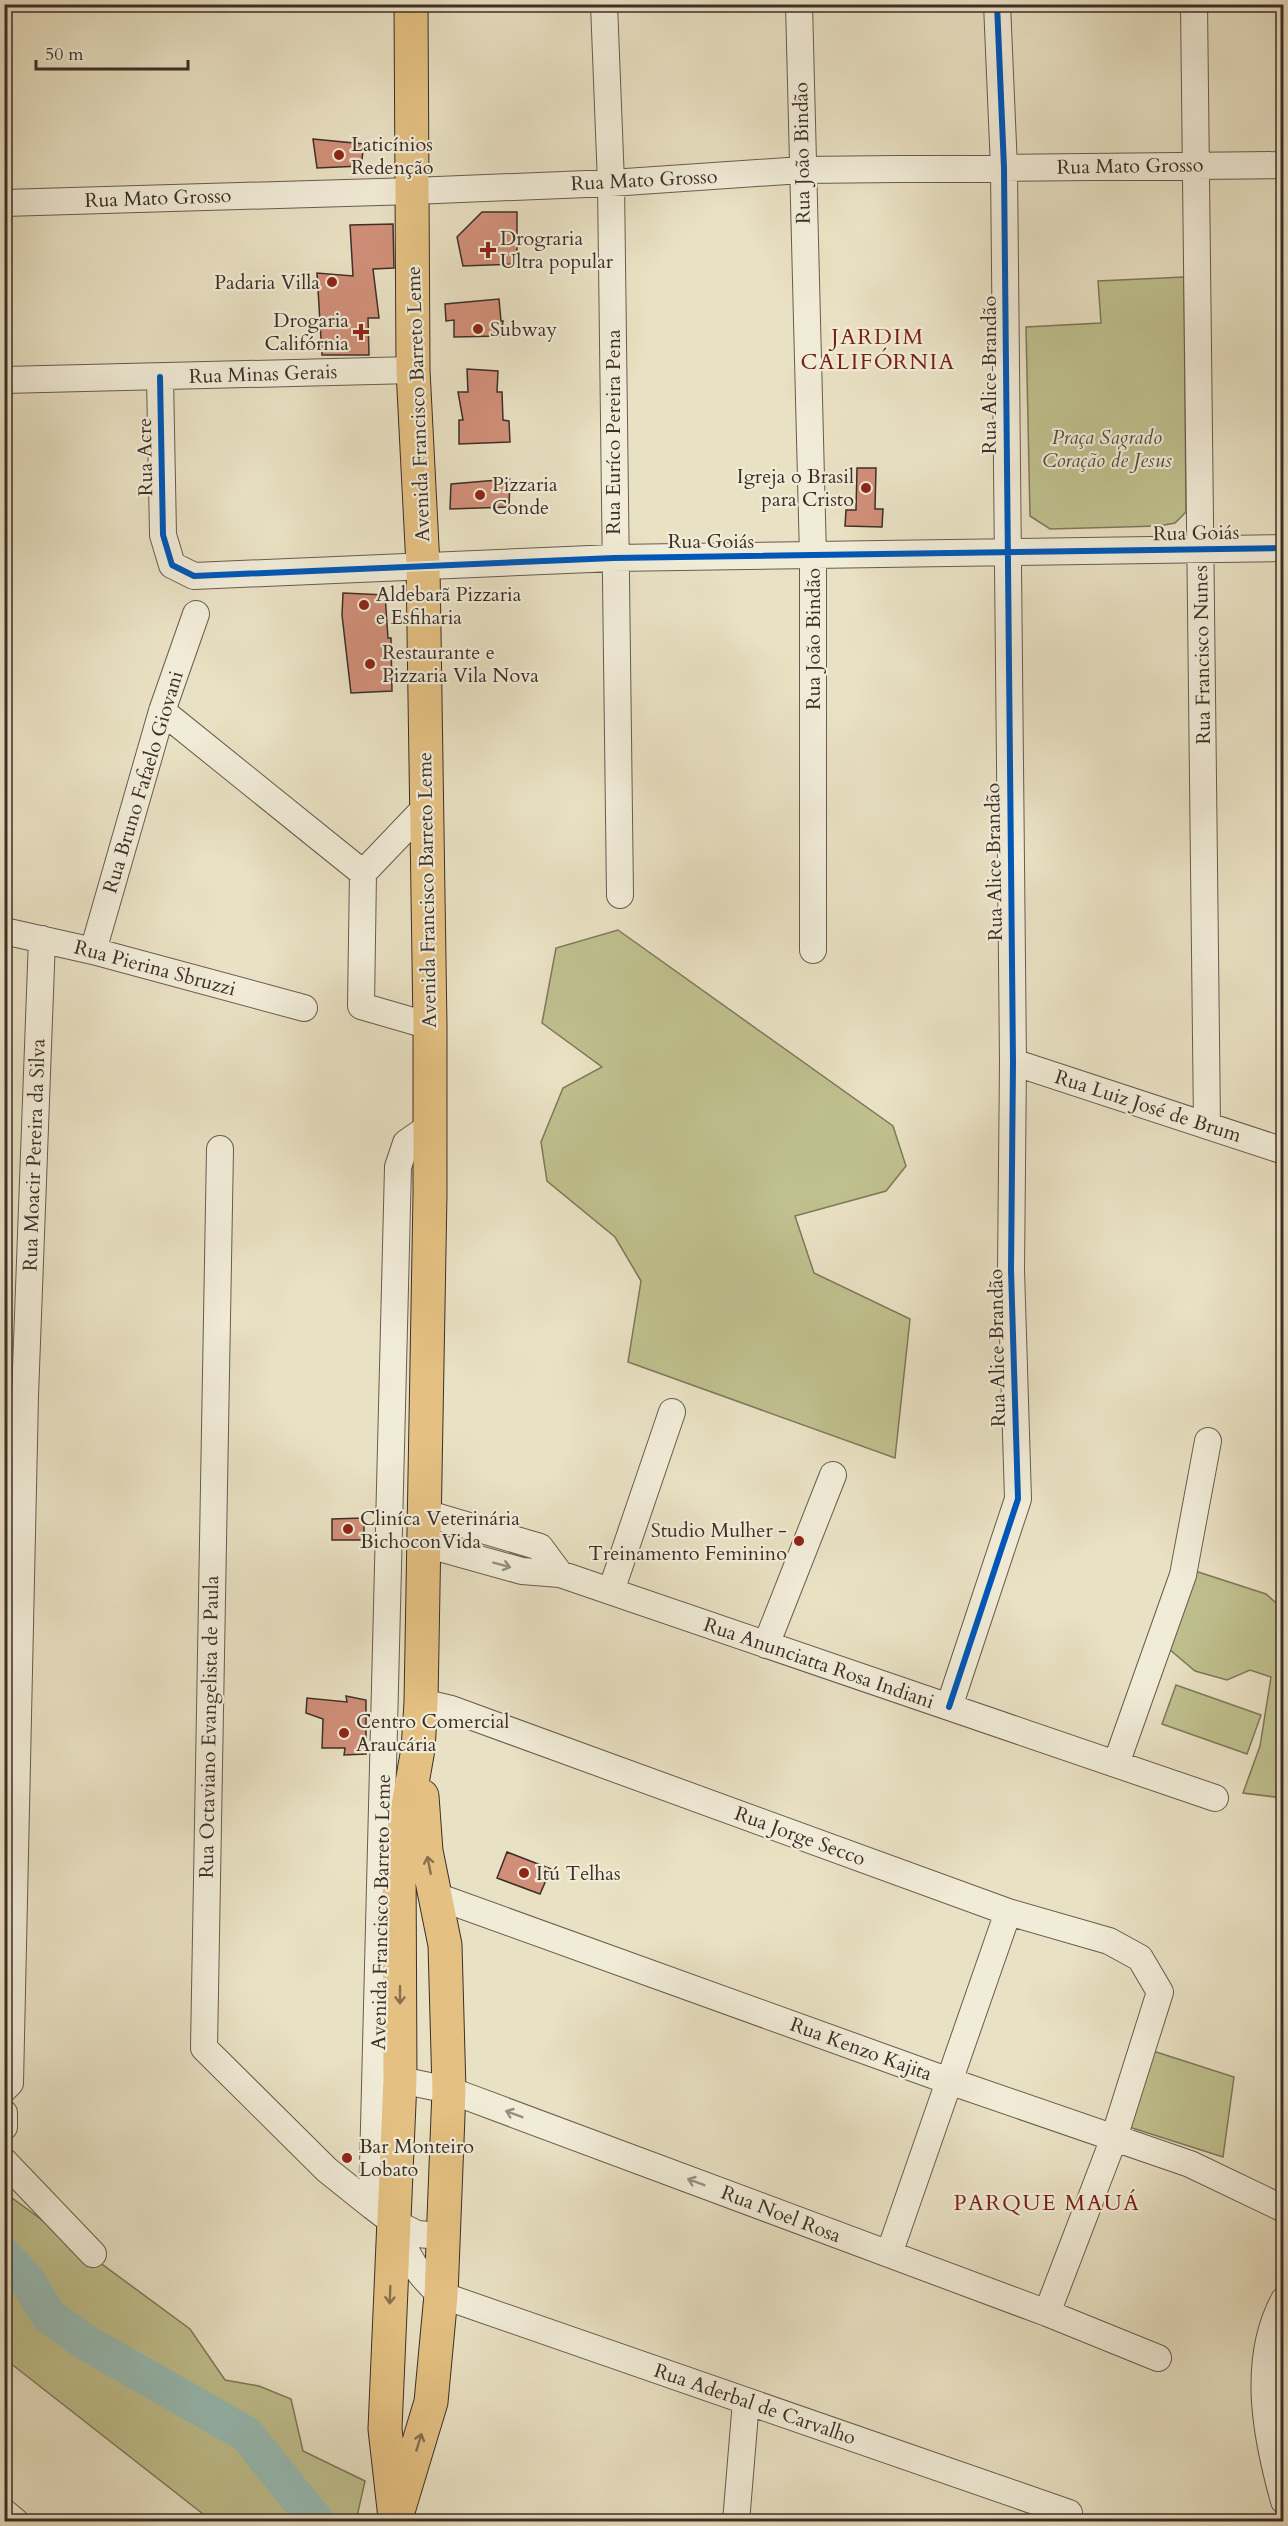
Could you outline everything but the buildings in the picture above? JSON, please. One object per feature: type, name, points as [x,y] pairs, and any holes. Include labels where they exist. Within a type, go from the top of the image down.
[{"type":"main road","name":"Avenida Francisco Barreto Leme","points":[[395,2520],[385,2429],[383,2214],[400,2080],[399,1857],[418,1749],[421,1702],[430,1026],[423,566],[413,370],[411,4]]},
{"type":"main road","name":"Avenida Francisco Barreto Leme","points":[[395,2520],[432,2402],[441,2295],[449,2090],[445,1945],[426,1851],[418,1749]]},
{"type":"street","name":"Rua Euríco Pereira Pena","points":[[604,4],[611,183],[620,896]]},
{"type":"street","name":"Rua João Bindão","points":[[799,4],[813,557],[813,950]]},
{"type":"street","name":"Rua Alice Brandão","points":[[949,1707],[1018,1499],[1011,1270],[1013,1062],[1004,168],[997,4]]},
{"type":"street","name":"Rua Francisco Nunes","points":[[1194,4],[1207,1125]]},
{"type":"street","name":"Rua Mato Grosso","points":[[4,203],[611,183],[802,170],[1284,165]]},
{"type":"street","name":"Rua Minas Gerais","points":[[4,381],[413,370]]},
{"type":"street","name":"Rua Acre","points":[[160,377],[163,535]]},
{"type":"street","name":"Rua Goiás","points":[[163,535],[172,565],[194,576],[614,558],[813,557],[1284,548]]},
{"type":"street","name":"Rua Bruno Fafaelo Giovani","points":[[93,951],[162,711],[196,614]]},
{"type":"street","points":[[162,711],[363,873]]},
{"type":"street","points":[[426,807],[363,873],[361,1006],[430,1026]]},
{"type":"street","name":"Rua Pierina Sbruzzi","points":[[4,931],[93,951],[304,1008]]},
{"type":"street","name":"Rua Moacir Pereira da Silva","points":[[4,2089],[10,2083],[15,1396],[42,939]]},
{"type":"street","name":"Rua Luiz José de Brum","points":[[1013,1062],[1284,1151]]},
{"type":"street","name":"Avenida Francisco Barreto Leme","points":[[383,2214],[398,1167],[406,1143],[429,1127]]},
{"type":"street","name":"Rua Octaviano Evangelista de Paula","points":[[220,1149],[204,2048],[327,2170],[383,2214]]},
{"type":"street","points":[[611,1591],[672,1412]]},
{"type":"street","points":[[1116,1764],[1182,1575],[1208,1442]]},
{"type":"street","points":[[766,1644],[832,1475]]},
{"type":"street","name":"Rua Anunciatta Rosa Indiani","points":[[425,1529],[522,1571],[560,1574],[1215,1798]]},
{"type":"street","name":"Rua Jorge Secco","points":[[421,1702],[451,1709],[1008,1912],[1120,1947],[1140,1958],[1160,1992],[1114,2138]]},
{"type":"street","name":"Rua Kenzo Kajita","points":[[436,1896],[949,2081],[1190,2164],[1284,2209]]},
{"type":"street","points":[[889,2254],[1008,1912]]},
{"type":"street","name":"Rua Noel Rosa","points":[[400,2080],[449,2090],[1047,2313],[1158,2358]]},
{"type":"street","points":[[4,2113],[4,2127]]},
{"type":"street","points":[[1047,2313],[1114,2138]]},
{"type":"street","points":[[4,2161],[93,2254]]},
{"type":"street","points":[[383,2214],[417,2234],[442,2236]]},
{"type":"street","points":[[383,2214],[408,2259],[422,2278],[441,2295]]},
{"type":"street","name":"Rua Aderbal de Carvalho","points":[[441,2295],[1070,2513]]},
{"type":"street","points":[[1284,2300],[1266,2353],[1266,2421],[1284,2500]]},
{"type":"street","points":[[1266,2421],[1284,2376]]},
{"type":"street","points":[[736,2522],[746,2401]]},
{"type":"street","points":[[4,2512],[16,2522]]},
{"type":"green space","name":"Praça Sagrado Coração de Jesus","points":[[1184,277],[1186,512],[1175,523],[1159,526],[1050,529],[1030,516],[1026,327],[1101,323],[1098,281]]},
{"type":"green space","points":[[618,930],[893,1126],[906,1166],[886,1191],[795,1216],[814,1273],[910,1319],[895,1458],[628,1362],[641,1281],[615,1237],[547,1181],[541,1142],[563,1088],[602,1067],[542,1023],[556,948]]},
{"type":"green space","points":[[1192,1570],[1266,1594],[1283,1609],[1283,1798],[1243,1793],[1260,1746],[1271,1677],[1250,1670],[1227,1680],[1195,1671],[1169,1649]]},
{"type":"green space","points":[[1176,1685],[1261,1715],[1247,1754],[1162,1724]]},
{"type":"green space","points":[[1150,2050],[1234,2077],[1223,2157],[1129,2127]]},
{"type":"green space","points":[[4,2192],[190,2329],[225,2380],[259,2386],[291,2399],[303,2451],[365,2481],[356,2521],[212,2521],[5,2359]]},
{"type":"waterway","points":[[4,2256],[27,2280],[48,2315],[85,2342],[246,2434],[317,2522]]},
{"type":"cycle path","points":[[949,1707],[1018,1499],[1011,1270],[1013,1062],[1004,168],[997,4]]},
{"type":"cycle path","points":[[160,377],[163,535],[172,565],[194,576],[614,558],[1284,548]]},
{"type":"place","name":"Laticínios Redenção","points":[[339,155]]},
{"type":"place","name":"Drograria Ultra popular","points":[[488,250]]},
{"type":"place","name":"Padaria Villa","points":[[332,282]]},
{"type":"place","name":"Subway","points":[[478,329]]},
{"type":"place","name":"Drogaria Califórnia","points":[[361,332]]},
{"type":"place","name":"Igreja o Brasil para Cristo","points":[[866,488]]},
{"type":"place","name":"Pizzaria Conde","points":[[480,495]]},
{"type":"place","name":"Aldebarã Pizzaria e Esfiharia","points":[[364,605]]},
{"type":"place","name":"Restaurante e Pizzaria Vila Nova","points":[[370,664]]},
{"type":"place","name":"Cliníca Veterinária BichoconVida","points":[[348,1529]]},
{"type":"place","name":"Studio Mulher - Treinamento Feminino","points":[[799,1541]]},
{"type":"place","name":"Centro Comercial Araucária","points":[[344,1733]]},
{"type":"place","name":"Itú Telhas","points":[[524,1873]]},
{"type":"place","name":"Bar Monteiro Lobato","points":[[347,2158]]},
{"type":"district","name":"JARDIM CALIFÓRNIA","points":[[878,350]]},
{"type":"district","name":"PARQUE MAUÁ","points":[[1047,2203]]}]
